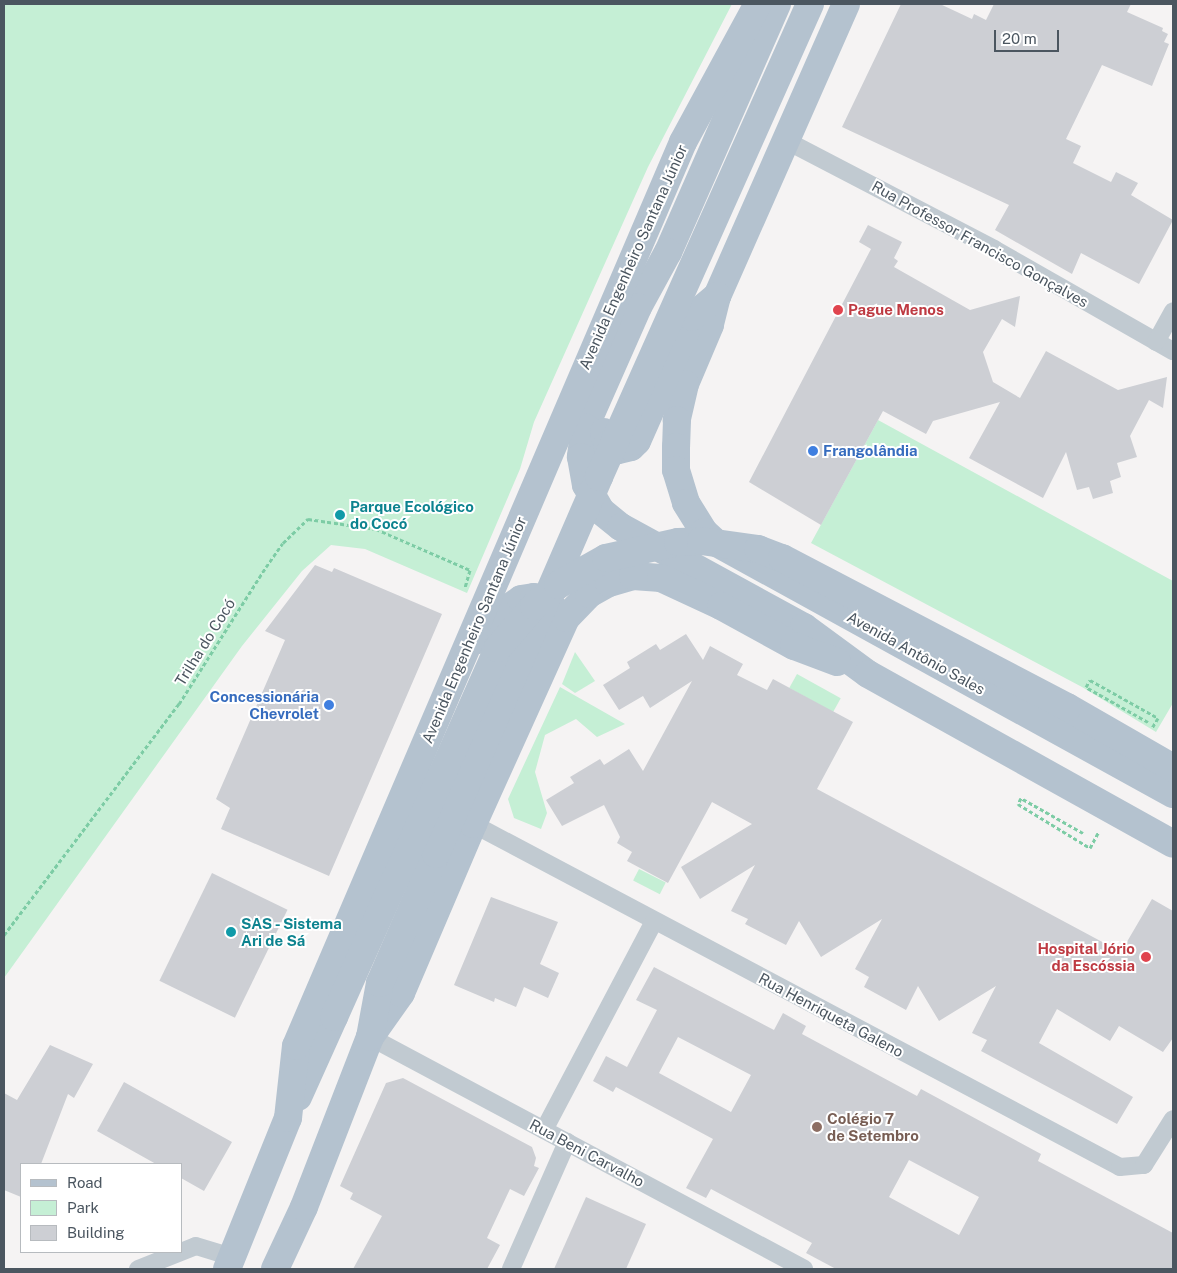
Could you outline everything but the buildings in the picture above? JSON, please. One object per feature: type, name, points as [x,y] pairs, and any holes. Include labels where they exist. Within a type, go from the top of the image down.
[{"type":"main road","name":"Avenida Engenheiro Santana Júnior","points":[[230,1263],[288,1118],[296,1046],[456,673],[578,381],[683,142],[758,4]]},
{"type":"main road","points":[[777,4],[668,252],[638,307],[585,427],[581,458],[586,486],[602,511],[621,527],[804,627],[868,674],[1173,844]]},
{"type":"main road","points":[[275,1269],[304,1207],[370,1037],[380,983],[599,477],[810,4]]},
{"type":"main road","points":[[668,252],[654,311],[610,406],[604,427],[607,445],[615,451],[631,448],[637,441],[692,317],[717,296],[846,4]]},
{"type":"main road","name":"Avenida Antônio Sales","points":[[717,296],[710,324],[685,384],[677,420],[676,470],[680,488],[694,518],[715,542],[1173,794]]},
{"type":"main road","points":[[288,1118],[498,648],[534,606],[558,585],[606,558],[678,542],[701,541],[758,549],[782,558],[1067,707],[1173,768]]},
{"type":"main road","points":[[370,1037],[401,993],[472,824],[566,618],[595,589],[609,583],[647,576],[661,578],[692,591],[794,646],[868,674]]},
{"type":"main road","points":[[456,673],[497,616],[521,600],[534,597],[552,607],[557,622],[556,640]]},
{"type":"street","name":"Rua Professor Francisco Gonçalves","points":[[785,140],[994,249],[1173,351]]},
{"type":"street","points":[[1156,342],[1173,311]]},
{"type":"street","name":"Rua Henriqueta Galeno","points":[[472,824],[1120,1167],[1144,1165],[1173,1119]]},
{"type":"street","points":[[544,1130],[654,921]]},
{"type":"street","name":"Rua Beni Carvalho","points":[[370,1037],[804,1269]]},
{"type":"street","points":[[511,1269],[567,1142]]},
{"type":"street","points":[[182,1252],[196,1246],[230,1263]]},
{"type":"street","points":[[138,1269],[178,1253]]},
{"type":"path","name":"Trilha do Cocó","points":[[4,935],[179,704],[266,566],[283,543],[308,519],[376,529],[470,570],[463,588],[468,590]]},
{"type":"path","points":[[1141,748],[1158,718],[1090,680],[1086,687],[1148,722]]},
{"type":"path","points":[[1083,833],[1022,798],[1018,804],[1090,848],[1111,811]]},
{"type":"green space","name":"Parque Ecológico do Cocó","points":[[4,4],[732,4],[648,167],[534,422],[520,469],[467,593],[365,549],[331,545],[302,571],[242,646],[4,978]]},
{"type":"green space","points":[[878,420],[1173,581],[1173,703],[1156,732],[1082,687],[811,543]]},
{"type":"green space","points":[[575,652],[595,681],[575,693],[562,684]]},
{"type":"green space","points":[[797,674],[841,698],[833,712],[789,688]]},
{"type":"green space","points":[[560,687],[625,724],[597,737],[576,719],[545,735],[535,772],[547,813],[541,829],[514,818],[508,799]]},
{"type":"green space","points":[[639,869],[666,883],[660,894],[633,881]]},
{"type":"place","name":"Pague Menos","points":[[838,310]]},
{"type":"place","name":"Frangolândia","points":[[813,451]]},
{"type":"place","name":"Parque Ecológico do Cocó","points":[[340,515]]},
{"type":"place","name":"Concessionária Chevrolet","points":[[329,705]]},
{"type":"place","name":"SAS - Sistema Ari de Sá","points":[[231,932]]},
{"type":"place","name":"Hospital Jório da Escóssia","points":[[1146,957]]},
{"type":"place","name":"Colégio 7 de Setembro","points":[[817,1127]]}]
